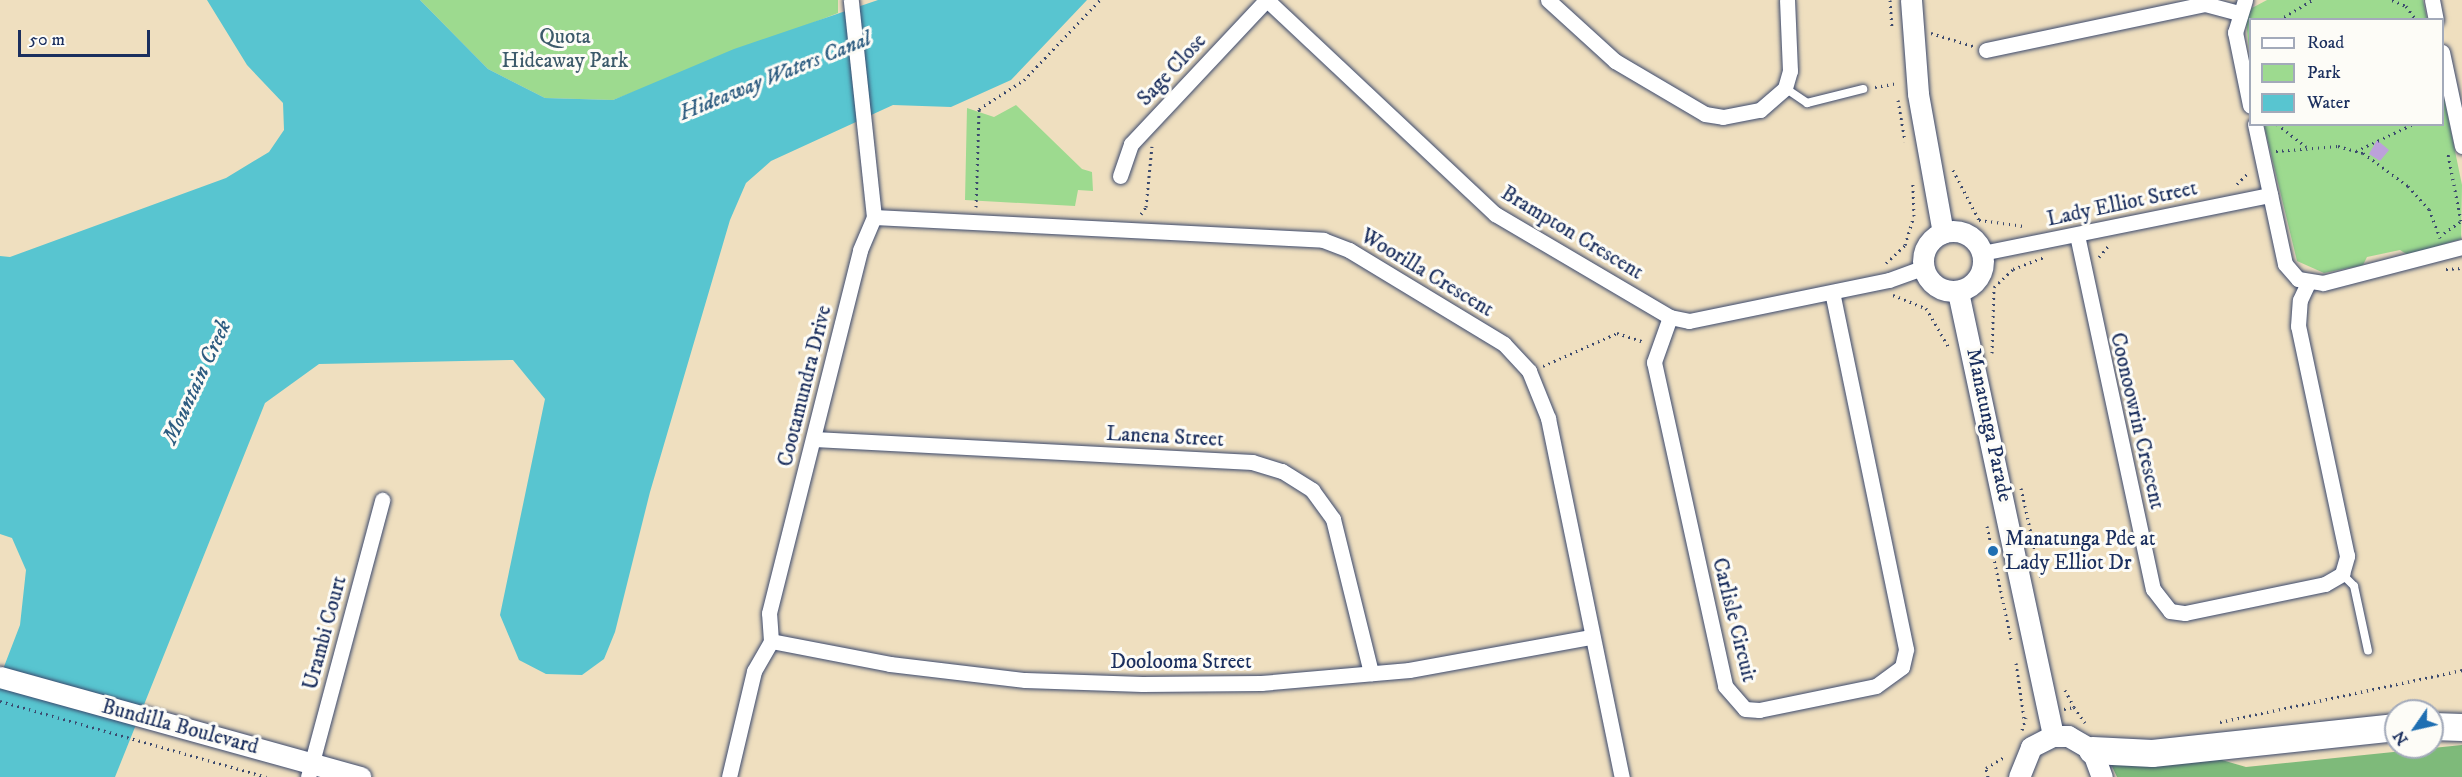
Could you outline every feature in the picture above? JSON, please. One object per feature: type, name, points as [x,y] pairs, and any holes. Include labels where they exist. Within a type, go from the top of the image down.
[{"type":"highway","points":[[2444,726],[2462,727]]},
{"type":"highway","points":[[2091,739],[2152,753],[2384,727]]},
{"type":"street","name":"Cootamundra Drive","points":[[771,641],[770,613],[860,250],[874,217],[851,0]]},
{"type":"street","name":"Sage Close","points":[[1119,176],[1131,144],[1267,0]]},
{"type":"street","name":"Brampton Crescent","points":[[1267,0],[1496,214],[1670,316],[1689,321],[1890,280],[1924,267]]},
{"type":"street","points":[[1548,0],[1615,61],[1705,114],[1723,117],[1760,110],[1785,88],[1790,72],[1787,0]]},
{"type":"street","points":[[1911,0],[1911,34],[1944,233]]},
{"type":"street","points":[[2432,0],[2436,18]]},
{"type":"street","points":[[1986,51],[2205,4],[2242,7],[2235,32],[2249,100]]},
{"type":"street","points":[[2444,61],[2462,146]]},
{"type":"street","points":[[2255,126],[2285,264],[2308,283],[2445,262],[2462,247]]},
{"type":"street","name":"Lady Elliot Street","points":[[1982,253],[2270,195]]},
{"type":"street","name":"Woorilla Crescent","points":[[874,217],[1323,240],[1349,250],[1504,344],[1529,372],[1548,418],[1591,637],[1622,777]]},
{"type":"street","points":[[1944,233],[1972,237],[1982,253],[1982,273],[1958,292],[1939,288],[1924,267],[1928,244],[1944,233]]},
{"type":"street","name":"Coonoowrin Crescent","points":[[2077,235],[2159,603],[2185,613],[2325,584],[2342,574]]},
{"type":"street","points":[[2308,283],[2300,300],[2298,326],[2347,556],[2342,574]]},
{"type":"street","name":"Manatunga Parade","points":[[1958,292],[2053,736]]},
{"type":"street","name":"Carlisle Circuit","points":[[1670,316],[1656,345],[1654,362],[1725,686],[1733,700],[1759,710],[1876,686],[1902,667],[1906,650],[1832,293]]},
{"type":"street","name":"Lanena Street","points":[[814,439],[1252,462],[1282,471],[1312,490],[1333,519],[1371,674]]},
{"type":"street","name":"Urambi Court","points":[[310,770],[382,500]]},
{"type":"street","name":"Doolooma Street","points":[[771,641],[890,664],[1025,680],[1261,683],[1371,674],[1591,637]]},
{"type":"street","points":[[729,777],[754,671],[771,641]]},
{"type":"street","name":"Bundilla Boulevard","points":[[0,677],[159,721],[310,770],[360,777]]},
{"type":"street","points":[[2019,777],[2031,747],[2053,736],[2091,739],[2102,777]]},
{"type":"lane","points":[[1785,88],[1807,103],[1863,89]]},
{"type":"lane","points":[[2342,574],[2354,586],[2368,651]]},
{"type":"path","points":[[975,221],[979,109],[1024,80],[1100,0]]},
{"type":"path","points":[[1890,0],[1911,34],[1931,43]]},
{"type":"path","points":[[2282,18],[2312,0]]},
{"type":"path","points":[[2392,0],[2406,6],[2415,18]]},
{"type":"path","points":[[2406,6],[2413,4]]},
{"type":"path","points":[[1911,34],[1929,22]]},
{"type":"path","points":[[1911,34],[1986,51]]},
{"type":"path","points":[[1896,71],[1906,146]]},
{"type":"path","points":[[1863,89],[1897,83]]},
{"type":"path","points":[[2280,126],[2306,147]]},
{"type":"path","points":[[2356,151],[2409,126]]},
{"type":"path","points":[[1145,213],[1153,141]]},
{"type":"path","points":[[2232,186],[2249,174],[2249,158],[2306,147],[2356,151],[2408,186],[2429,209],[2439,235],[2445,262]]},
{"type":"path","points":[[2439,235],[2461,220],[2446,147]]},
{"type":"path","points":[[1951,161],[1961,192],[1979,220],[2030,226]]},
{"type":"path","points":[[1913,177],[1914,216],[1905,245],[1885,264],[1894,300],[1918,304],[1934,316],[1950,352]]},
{"type":"path","points":[[2097,264],[2105,248],[2118,242]]},
{"type":"path","points":[[1994,365],[1994,288],[2013,269],[2045,259]]},
{"type":"path","points":[[1529,372],[1617,333],[1656,345]]},
{"type":"path","points":[[2020,484],[2031,513],[2042,587]]},
{"type":"path","points":[[1985,514],[1992,567],[2013,647]]},
{"type":"path","points":[[2015,658],[2024,718]]},
{"type":"path","points":[[2210,724],[2462,670]]},
{"type":"path","points":[[2062,681],[2091,739]]},
{"type":"path","points":[[0,701],[266,777]]},
{"type":"path","points":[[2068,708],[2074,707]]},
{"type":"green space","name":"Quota Hideaway Park","points":[[420,0],[838,0],[838,13],[613,100],[545,98],[488,69]]},
{"type":"green space","points":[[2267,0],[2423,0],[2427,18],[2249,18],[2249,50],[2246,20],[2252,8]]},
{"type":"green space","points":[[2444,98],[2462,185],[2461,239],[2408,255],[2400,250],[2367,257],[2363,265],[2324,273],[2297,261],[2264,126],[2444,126]]},
{"type":"green space","points":[[1016,105],[1082,169],[1092,172],[1093,191],[1078,190],[1075,206],[965,200],[967,108],[994,117]]},
{"type":"green space","points":[[2462,745],[2462,777],[2117,777],[2108,758],[2208,756],[2246,767],[2384,753],[2384,759],[2444,759],[2444,747]]},
{"type":"water","points":[[207,0],[420,0],[488,69],[545,98],[613,100],[734,49],[878,0],[1087,0],[1011,80],[951,107],[893,105],[771,161],[746,183],[730,220],[650,492],[615,632],[604,659],[582,675],[546,674],[519,660],[500,615],[545,399],[513,360],[319,364],[265,403],[115,777],[0,777],[0,677],[20,625],[26,570],[12,538],[0,534],[0,256],[10,257],[226,178],[269,152],[284,130],[283,103],[247,65]]},
{"type":"building","points":[[2377,140],[2389,150],[2380,161],[2369,154]]},
{"type":"place","name":"Manatunga Pde at Lady Elliot Dr","points":[[1993,551]]},
{"type":"water label","name":"Hideaway Waters Canal","points":[[775,76]]},
{"type":"water label","name":"Mountain Creek","points":[[197,382]]}]
